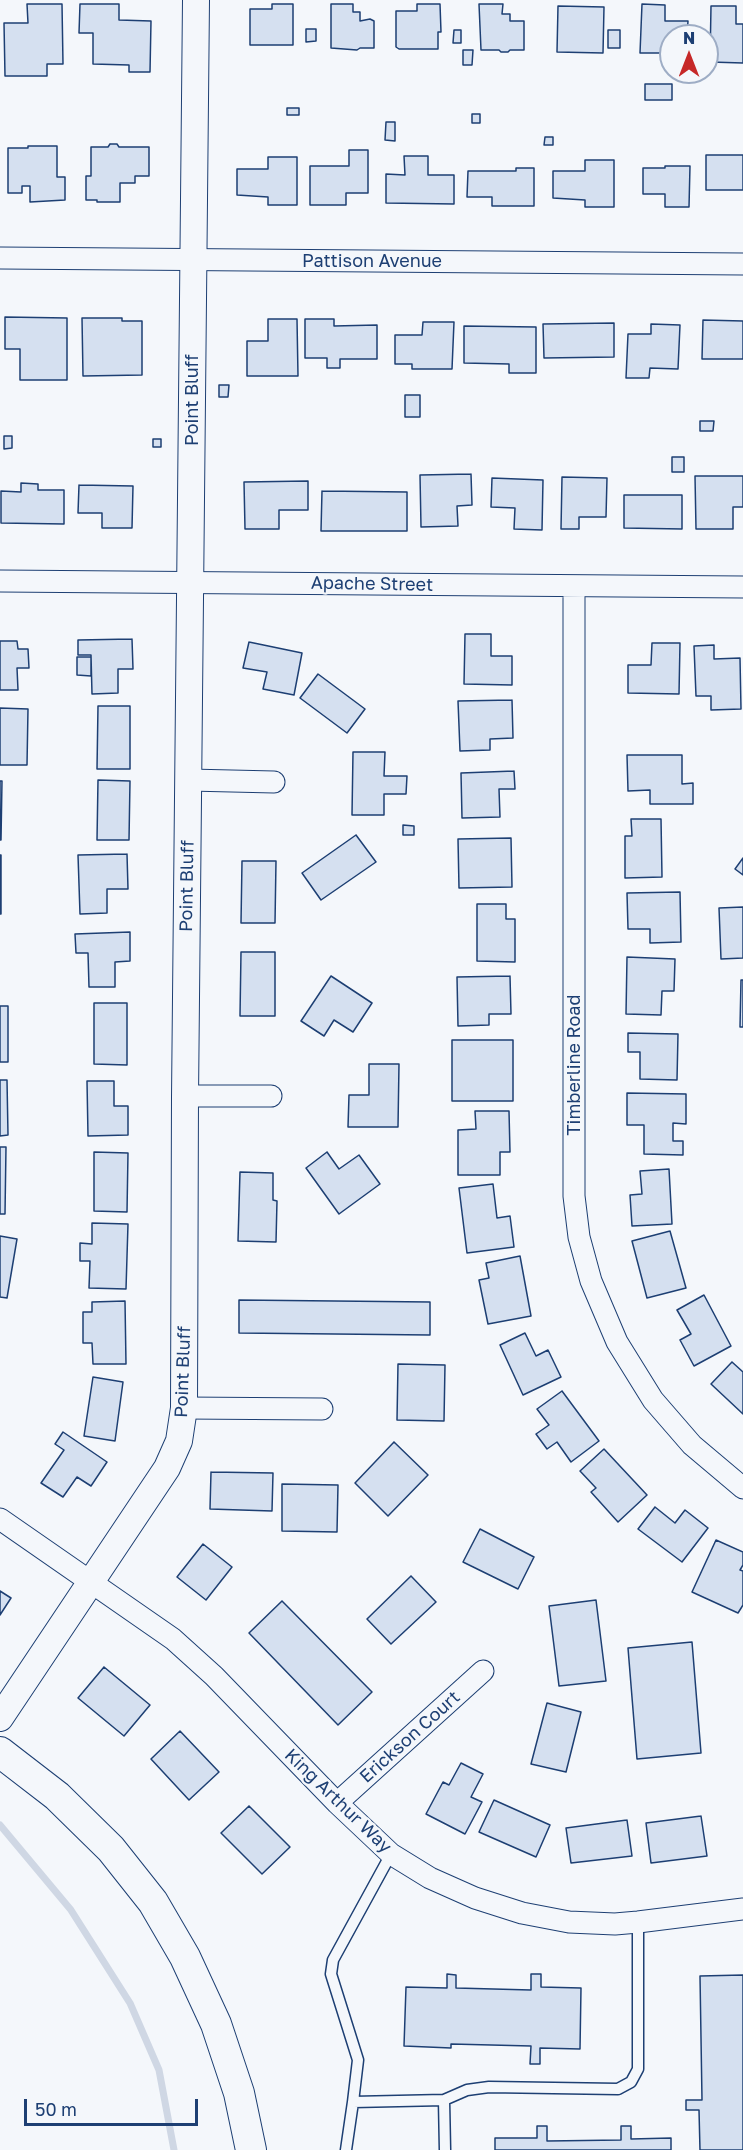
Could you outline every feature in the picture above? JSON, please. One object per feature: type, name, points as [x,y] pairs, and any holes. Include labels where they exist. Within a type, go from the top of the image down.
[{"type":"main road","points":[[0,1752],[57,1796],[111,1849],[153,1902],[185,1957],[216,2024],[239,2094],[251,2150]]},
{"type":"street","name":"Point Bluff","points":[[0,1718],[167,1468],[178,1441],[184,1408],[196,0]]},
{"type":"street","name":"Pattison Avenue","points":[[0,258],[743,264]]},
{"type":"street","name":"Apache Street","points":[[0,581],[743,587]]},
{"type":"street","name":"Timberline Road","points":[[573,586],[573,1196],[579,1238],[591,1281],[617,1342],[653,1400],[692,1445],[743,1488]]},
{"type":"street","points":[[189,780],[274,782]]},
{"type":"street","points":[[185,1096],[271,1096]]},
{"type":"street","points":[[184,1408],[322,1409]]},
{"type":"street","name":"King Arthur Way","points":[[0,1519],[173,1639],[214,1676],[337,1803],[391,1854],[430,1878],[475,1898],[522,1913],[569,1922],[615,1924],[743,1909]]},
{"type":"street","name":"Erickson Court","points":[[337,1803],[483,1671]]},
{"type":"lane","points":[[346,2150],[358,2060],[331,1974],[333,1960],[391,1854]]},
{"type":"lane","points":[[353,2102],[444,2100],[467,2090],[489,2087],[618,2089],[631,2082],[638,2069],[638,1922]]},
{"type":"lane","points":[[444,2100],[445,2150]]},
{"type":"building","points":[[27,4],[62,4],[63,64],[47,64],[47,76],[5,76],[4,23],[28,23]]},
{"type":"building","points":[[80,4],[119,4],[119,20],[151,21],[150,72],[129,72],[129,65],[93,64],[93,33],[79,33]]},
{"type":"building","points":[[272,4],[293,4],[293,45],[250,45],[250,9],[272,9]]},
{"type":"building","points":[[331,4],[353,4],[353,12],[360,12],[360,21],[370,19],[374,21],[374,48],[357,50],[331,48]]},
{"type":"building","points":[[417,4],[440,4],[441,32],[438,32],[438,49],[399,49],[396,47],[396,11],[417,11]]},
{"type":"building","points":[[479,4],[503,4],[502,14],[510,14],[510,21],[524,21],[524,50],[501,52],[481,50]]},
{"type":"building","points":[[642,4],[665,5],[665,21],[688,21],[688,24],[659,24],[659,53],[640,53]]},
{"type":"building","points":[[558,6],[604,7],[603,53],[557,52]]},
{"type":"building","points":[[711,6],[736,6],[736,24],[743,24],[743,63],[719,62],[719,24],[711,24]]},
{"type":"building","points":[[306,29],[316,29],[316,41],[306,42]]},
{"type":"building","points":[[454,30],[461,30],[461,43],[453,43]]},
{"type":"building","points":[[608,30],[620,30],[620,48],[608,48]]},
{"type":"building","points":[[463,50],[473,50],[472,65],[463,65]]},
{"type":"building","points":[[645,84],[672,84],[672,100],[645,100]]},
{"type":"building","points":[[287,108],[299,108],[299,115],[287,115]]},
{"type":"building","points":[[472,114],[480,114],[480,123],[472,123]]},
{"type":"building","points":[[386,122],[395,122],[395,141],[385,140]]},
{"type":"building","points":[[545,137],[553,137],[553,145],[544,145]]},
{"type":"building","points":[[110,144],[117,144],[119,147],[149,147],[149,176],[135,176],[135,183],[120,183],[120,202],[86,200],[86,176],[91,176],[91,147],[108,147]]},
{"type":"building","points":[[28,146],[57,146],[57,177],[65,177],[65,200],[30,202],[30,186],[22,186],[22,193],[8,193],[8,148],[28,148]]},
{"type":"building","points":[[349,150],[368,150],[368,193],[346,193],[346,205],[310,205],[310,166],[349,166]]},
{"type":"building","points":[[706,155],[743,155],[743,190],[706,190]]},
{"type":"building","points":[[404,156],[428,156],[428,175],[454,175],[454,204],[386,203],[386,174],[405,175]]},
{"type":"building","points":[[268,157],[297,157],[297,205],[268,205],[268,197],[237,195],[237,169],[268,169]]},
{"type":"building","points":[[585,160],[614,160],[614,207],[585,207],[585,200],[553,198],[553,171],[585,171]]},
{"type":"building","points":[[665,166],[690,166],[689,207],[665,207],[665,194],[643,194],[643,168],[665,168]]},
{"type":"building","points":[[516,168],[534,168],[534,206],[492,206],[492,197],[467,197],[468,171],[516,171]]},
{"type":"building","points":[[5,317],[67,318],[67,380],[20,380],[20,349],[5,349]]},
{"type":"building","points":[[82,318],[122,318],[122,321],[142,321],[142,375],[83,376]]},
{"type":"building","points":[[268,319],[297,319],[298,376],[247,376],[247,341],[268,341]]},
{"type":"building","points":[[305,319],[334,319],[334,326],[377,325],[377,359],[340,359],[340,368],[327,368],[327,358],[305,358]]},
{"type":"building","points":[[703,320],[743,321],[743,359],[702,359]]},
{"type":"building","points":[[423,322],[454,322],[452,369],[412,369],[412,364],[395,364],[395,335],[422,335]]},
{"type":"building","points":[[614,323],[614,357],[544,358],[543,324]]},
{"type":"building","points":[[651,324],[680,325],[678,369],[650,368],[649,378],[626,378],[628,334],[651,334]]},
{"type":"building","points":[[464,326],[536,327],[536,373],[509,373],[509,364],[464,363]]},
{"type":"building","points":[[219,385],[229,385],[228,397],[219,397]]},
{"type":"building","points":[[405,395],[420,395],[420,417],[405,417]]},
{"type":"building","points":[[700,421],[714,421],[713,431],[700,431]]},
{"type":"building","points":[[4,436],[12,436],[12,448],[4,449]]},
{"type":"building","points":[[153,439],[161,439],[161,447],[153,447]]},
{"type":"building","points":[[672,457],[684,457],[684,472],[672,472]]},
{"type":"building","points":[[471,474],[472,505],[457,506],[458,526],[421,527],[420,475]]},
{"type":"building","points":[[695,476],[743,476],[743,507],[733,507],[733,529],[696,529]]},
{"type":"building","points":[[562,477],[607,478],[606,517],[579,517],[579,529],[561,529]]},
{"type":"building","points":[[492,478],[543,480],[542,530],[514,529],[515,508],[491,507]]},
{"type":"building","points":[[308,481],[308,510],[279,510],[279,529],[245,529],[244,482]]},
{"type":"building","points":[[21,483],[38,484],[38,490],[64,490],[64,524],[1,523],[1,491],[21,492]]},
{"type":"building","points":[[79,485],[133,486],[132,528],[102,528],[102,513],[78,513]]},
{"type":"building","points":[[322,491],[407,492],[407,531],[321,531]]},
{"type":"building","points":[[624,495],[682,495],[682,529],[624,528]]},
{"type":"building","points":[[465,634],[491,634],[491,656],[512,656],[512,685],[464,684]]},
{"type":"building","points":[[132,639],[133,669],[118,669],[118,693],[92,694],[91,655],[78,655],[78,640]]},
{"type":"building","points":[[0,641],[17,641],[18,649],[28,649],[29,668],[17,668],[18,690],[0,690]]},
{"type":"building","points":[[249,642],[302,653],[294,695],[263,689],[267,672],[243,668]]},
{"type":"building","points":[[652,643],[680,643],[679,694],[628,693],[628,665],[651,665]]},
{"type":"building","points":[[714,645],[714,659],[740,658],[741,709],[711,710],[711,696],[696,696],[694,646]]},
{"type":"building","points":[[77,657],[91,657],[91,676],[77,675]]},
{"type":"building","points":[[318,674],[365,709],[347,733],[300,698]]},
{"type":"building","points":[[512,700],[513,738],[490,739],[490,750],[460,751],[458,701]]},
{"type":"building","points":[[98,706],[130,706],[130,769],[97,769]]},
{"type":"building","points":[[0,708],[28,709],[27,765],[0,765]]},
{"type":"building","points":[[353,752],[385,752],[384,776],[407,776],[406,794],[384,794],[384,815],[352,815]]},
{"type":"building","points":[[627,755],[682,755],[682,784],[693,783],[693,804],[650,804],[650,790],[628,791]]},
{"type":"building","points":[[514,771],[515,789],[499,789],[500,817],[462,818],[461,773]]},
{"type":"building","points":[[98,780],[130,781],[129,840],[97,840]]},
{"type":"building","points":[[0,781],[2,781],[1,840],[0,840]]},
{"type":"building","points":[[631,819],[661,819],[662,877],[625,878],[625,836],[632,836]]},
{"type":"building","points":[[403,825],[414,826],[414,835],[403,835]]},
{"type":"building","points":[[356,835],[376,862],[321,900],[302,873]]},
{"type":"building","points":[[511,838],[512,887],[459,888],[458,839]]},
{"type":"building","points":[[127,854],[128,889],[107,889],[107,913],[80,914],[78,855]]},
{"type":"building","points":[[1,855],[1,914],[0,914]]},
{"type":"building","points":[[743,858],[743,875],[735,869]]},
{"type":"building","points":[[242,861],[276,861],[275,923],[241,923]]},
{"type":"building","points":[[680,892],[681,942],[650,943],[650,929],[628,929],[627,893]]},
{"type":"building","points":[[477,904],[506,904],[506,919],[515,919],[515,962],[477,961]]},
{"type":"building","points":[[743,907],[743,958],[721,959],[719,908]]},
{"type":"building","points":[[130,932],[130,961],[115,962],[115,987],[89,987],[88,953],[76,953],[75,934]]},
{"type":"building","points":[[241,952],[275,952],[275,1016],[240,1016]]},
{"type":"building","points":[[627,957],[675,959],[674,991],[662,991],[661,1015],[626,1014]]},
{"type":"building","points":[[331,976],[372,1003],[353,1032],[334,1020],[324,1036],[301,1021]]},
{"type":"building","points":[[510,976],[511,1014],[489,1014],[489,1025],[458,1026],[457,977]]},
{"type":"building","points":[[741,980],[743,980],[743,1027],[740,1027]]},
{"type":"building","points":[[94,1003],[127,1003],[127,1065],[94,1064]]},
{"type":"building","points":[[0,1006],[8,1006],[8,1062],[0,1062]]},
{"type":"building","points":[[628,1033],[678,1034],[677,1080],[640,1079],[640,1052],[628,1052]]},
{"type":"building","points":[[452,1040],[513,1040],[513,1101],[452,1101]]},
{"type":"building","points":[[369,1064],[399,1064],[398,1127],[348,1127],[349,1095],[369,1095]]},
{"type":"building","points":[[0,1080],[7,1080],[8,1135],[0,1136]]},
{"type":"building","points":[[87,1081],[114,1081],[114,1106],[128,1106],[128,1135],[88,1136]]},
{"type":"building","points":[[627,1093],[686,1094],[686,1124],[673,1123],[673,1141],[683,1141],[683,1155],[644,1154],[644,1125],[627,1125]]},
{"type":"building","points":[[475,1111],[509,1111],[510,1152],[500,1152],[500,1175],[458,1175],[458,1130],[476,1129]]},
{"type":"building","points":[[0,1147],[6,1147],[5,1214],[0,1214]]},
{"type":"building","points":[[94,1152],[128,1153],[127,1212],[94,1211]]},
{"type":"building","points":[[327,1152],[339,1169],[359,1155],[380,1184],[339,1214],[306,1168]]},
{"type":"building","points":[[669,1169],[672,1224],[632,1226],[630,1195],[642,1194],[640,1171]]},
{"type":"building","points":[[240,1172],[273,1173],[273,1200],[277,1201],[276,1242],[238,1241]]},
{"type":"building","points":[[493,1184],[497,1218],[510,1216],[514,1247],[467,1253],[459,1188]]},
{"type":"building","points":[[92,1223],[128,1224],[126,1289],[89,1288],[90,1261],[80,1261],[80,1243],[92,1244]]},
{"type":"building","points":[[670,1231],[686,1288],[647,1298],[632,1241]]},
{"type":"building","points":[[0,1236],[17,1239],[7,1298],[0,1297]]},
{"type":"building","points":[[520,1256],[531,1316],[488,1324],[479,1280],[489,1278],[486,1263]]},
{"type":"building","points":[[704,1295],[731,1346],[694,1366],[680,1340],[691,1334],[677,1310]]},
{"type":"building","points":[[239,1300],[430,1302],[430,1335],[239,1333]]},
{"type":"building","points":[[125,1301],[126,1364],[93,1364],[92,1343],[83,1343],[83,1312],[92,1312],[92,1302]]},
{"type":"building","points":[[525,1333],[536,1356],[548,1350],[561,1377],[523,1395],[500,1345]]},
{"type":"building","points":[[732,1362],[743,1372],[743,1414],[711,1384]]},
{"type":"building","points":[[398,1364],[445,1365],[444,1421],[397,1420]]},
{"type":"building","points":[[93,1377],[123,1382],[115,1441],[84,1436]]},
{"type":"building","points":[[562,1391],[599,1441],[571,1462],[557,1442],[547,1449],[536,1434],[549,1425],[537,1409]]},
{"type":"building","points":[[63,1432],[107,1462],[91,1486],[77,1477],[63,1497],[41,1483],[64,1450],[55,1444]]},
{"type":"building","points":[[394,1442],[428,1475],[388,1516],[355,1483]]},
{"type":"building","points":[[604,1449],[647,1495],[618,1522],[591,1492],[596,1488],[580,1471]]},
{"type":"building","points":[[211,1472],[273,1473],[272,1511],[210,1509]]},
{"type":"building","points":[[282,1484],[338,1485],[337,1532],[282,1531]]},
{"type":"building","points":[[655,1507],[675,1523],[685,1510],[708,1528],[682,1562],[638,1529]]},
{"type":"building","points":[[480,1529],[534,1557],[518,1589],[463,1562]]},
{"type":"building","points":[[716,1540],[743,1552],[743,1565],[740,1570],[743,1571],[743,1605],[738,1613],[692,1592]]},
{"type":"building","points":[[203,1544],[232,1567],[206,1600],[177,1577]]},
{"type":"building","points":[[411,1576],[436,1602],[391,1644],[367,1619]]},
{"type":"building","points":[[0,1591],[11,1598],[0,1615]]},
{"type":"building","points":[[596,1600],[606,1681],[559,1686],[549,1606]]},
{"type":"building","points":[[282,1601],[372,1692],[338,1725],[249,1633]]},
{"type":"building","points":[[692,1642],[701,1753],[637,1759],[628,1648]]},
{"type":"building","points":[[104,1667],[150,1705],[124,1736],[78,1698]]},
{"type":"building","points":[[547,1703],[581,1712],[566,1772],[531,1764]]},
{"type":"building","points":[[180,1731],[219,1772],[189,1800],[151,1759]]},
{"type":"building","points":[[461,1763],[483,1774],[471,1797],[482,1802],[465,1834],[426,1814],[443,1782],[449,1785]]},
{"type":"building","points":[[494,1800],[550,1825],[536,1857],[479,1832]]},
{"type":"building","points":[[249,1806],[290,1847],[262,1874],[221,1833]]},
{"type":"building","points":[[701,1816],[707,1856],[651,1863],[646,1823]]},
{"type":"building","points":[[627,1820],[632,1856],[571,1863],[566,1828]]},
{"type":"building","points":[[447,1974],[456,1975],[456,1988],[531,1990],[531,1974],[541,1974],[541,1987],[581,1988],[580,2049],[540,2048],[540,2064],[530,2064],[531,2046],[451,2044],[451,2048],[404,2046],[406,1987],[447,1988]]},
{"type":"building","points":[[743,1975],[743,2150],[700,2150],[699,2110],[686,2110],[686,2100],[702,2100],[700,1976]]},
{"type":"building","points":[[537,2126],[547,2126],[547,2141],[621,2140],[621,2126],[631,2126],[631,2139],[671,2138],[671,2150],[495,2150],[495,2138],[537,2138]]},
{"type":"waterway","points":[[0,1825],[71,1910],[130,2003],[159,2070],[174,2150]]}]
